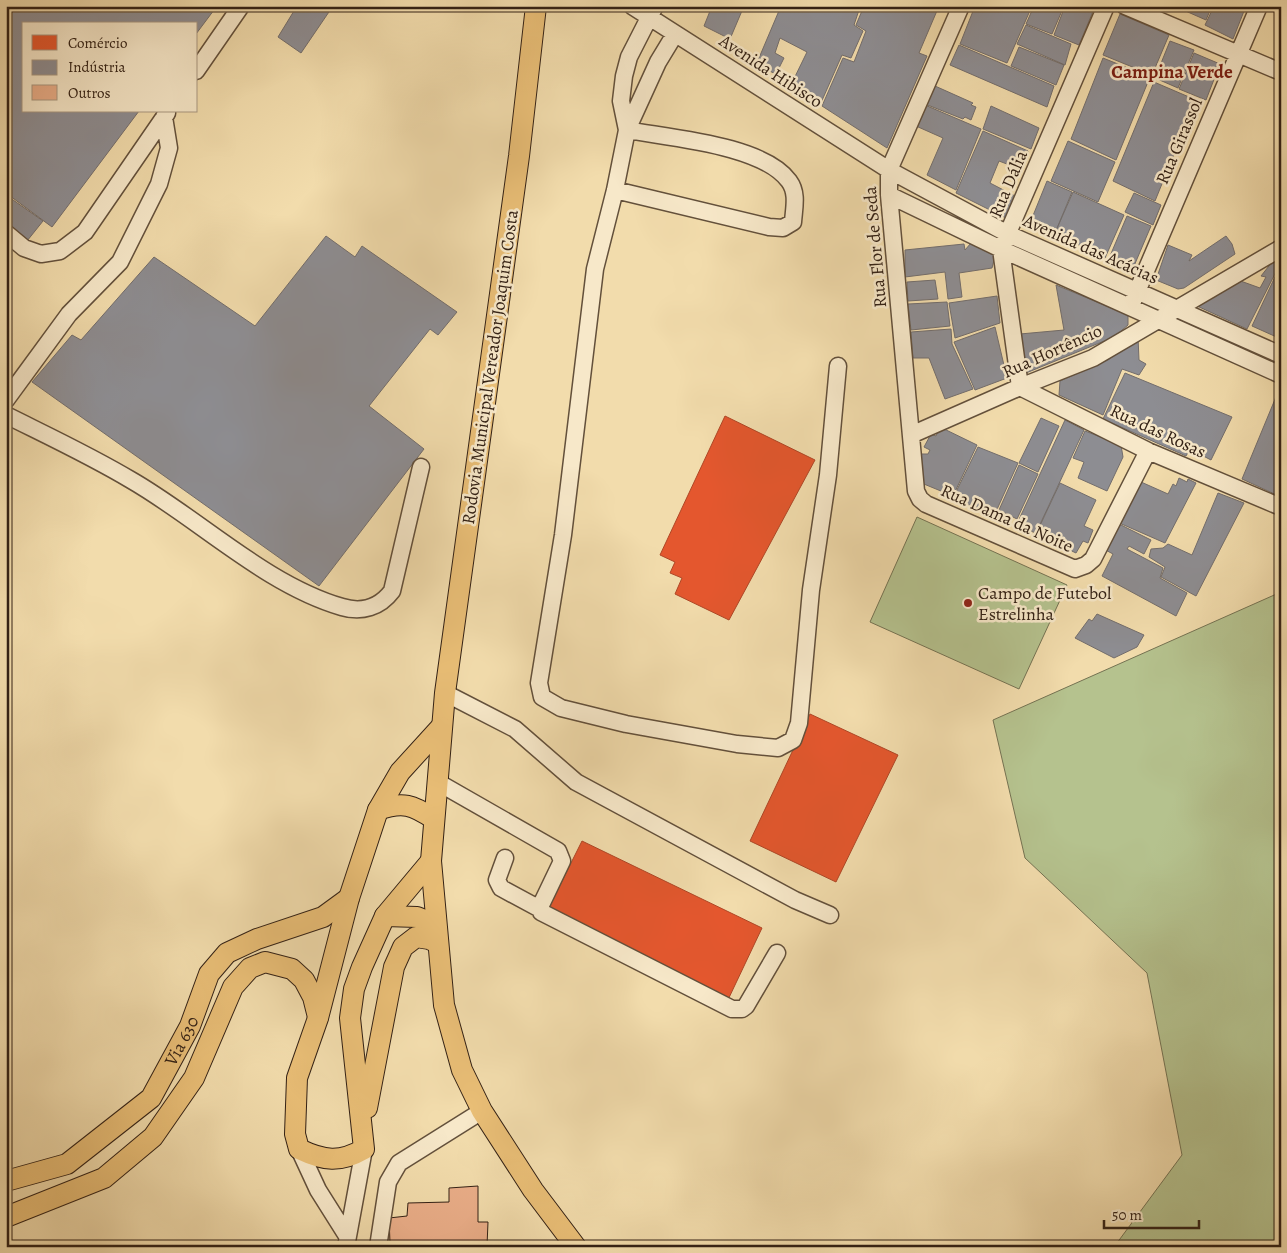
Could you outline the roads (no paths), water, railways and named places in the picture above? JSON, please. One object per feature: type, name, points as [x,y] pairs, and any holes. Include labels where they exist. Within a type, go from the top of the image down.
[{"type":"main road","name":"Rodovia Municipal Vereador Joaquim Costa","points":[[431,861],[439,784],[444,693],[519,156],[536,6]]},
{"type":"main road","points":[[436,933],[429,939],[416,937],[403,947],[394,967],[364,1141],[349,1158],[329,1159],[314,1156],[299,1149],[295,1134],[297,1078],[318,1018],[349,898],[378,810],[400,772],[441,727]]},
{"type":"main road","points":[[378,810],[393,805],[408,806],[418,808],[434,819]]},
{"type":"main road","points":[[364,1141],[350,1018],[352,1002],[362,967],[385,916],[431,861]]},
{"type":"main road","points":[[431,861],[444,1005],[462,1070],[482,1111],[533,1190],[576,1247]]},
{"type":"main road","name":"Via 630","points":[[6,1181],[67,1164],[150,1098],[190,1026],[209,974],[227,952],[257,939],[324,917],[349,898]]},
{"type":"main road","points":[[385,916],[416,917],[436,933]]},
{"type":"main road","name":"Via 630","points":[[6,1216],[104,1178],[153,1137],[194,1078],[233,987],[250,968],[265,962],[292,969],[304,980],[318,1018]]},
{"type":"street","points":[[198,68],[241,6]]},
{"type":"street","name":"Avenida Hibisco","points":[[632,6],[652,12],[675,34],[889,170]]},
{"type":"street","name":"Rua Flor de Seda","points":[[920,499],[916,492],[889,195],[889,170],[960,6]]},
{"type":"street","name":"Rua Dália","points":[[1001,249],[1106,6]]},
{"type":"street","points":[[1125,6],[1281,72]]},
{"type":"street","name":"Rua Girassol","points":[[1133,300],[1259,6]]},
{"type":"street","points":[[627,130],[621,101],[624,76],[629,58],[652,12]]},
{"type":"street","points":[[675,34],[658,62],[627,130],[615,190],[595,269],[563,535],[539,683],[542,697],[561,708],[626,724],[738,744],[778,748],[793,740],[799,723],[811,590],[828,475],[838,366]]},
{"type":"street","points":[[6,233],[24,248],[40,254],[60,252],[85,232],[166,114]]},
{"type":"street","points":[[6,400],[69,314],[120,262],[159,184],[169,148],[166,114]]},
{"type":"street","points":[[615,190],[769,227],[783,228],[793,222],[796,197],[790,181],[766,160],[741,151],[627,130]]},
{"type":"street","name":"Avenida das Acácias","points":[[889,170],[1133,300],[1158,319],[1281,375]]},
{"type":"street","name":"Avenida das Acácias","points":[[889,195],[1001,249],[1133,300],[1177,310],[1281,355]]},
{"type":"street","name":"Rua Hortêncio","points":[[911,436],[1020,387],[1093,358],[1281,248]]},
{"type":"street","points":[[1001,249],[1020,387]]},
{"type":"street","name":"Rua das Rosas","points":[[1020,387],[1148,450],[1281,507]]},
{"type":"street","points":[[6,415],[132,480],[284,582],[343,607],[366,610],[384,602],[392,591],[421,467]]},
{"type":"street","name":"Rua Dama da Noite","points":[[920,499],[926,504],[1075,569],[1093,558],[1148,450]]},
{"type":"street","points":[[444,693],[515,729],[576,782],[795,900],[830,915]]},
{"type":"street","points":[[439,784],[558,851],[562,861],[540,909]]},
{"type":"street","points":[[505,858],[497,880],[501,888],[540,909],[541,912],[732,1008],[742,1009],[746,1006],[777,953]]},
{"type":"street","points":[[378,1247],[388,1182],[399,1163],[482,1111]]},
{"type":"street","points":[[346,1241],[364,1141]]},
{"type":"street","points":[[299,1149],[318,1190],[346,1241]]},
{"type":"place","name":"Campo de Futebol Estrelinha","points":[[968,603]]},
{"type":"district","name":"Campina Verde","points":[[1172,71]]}]
